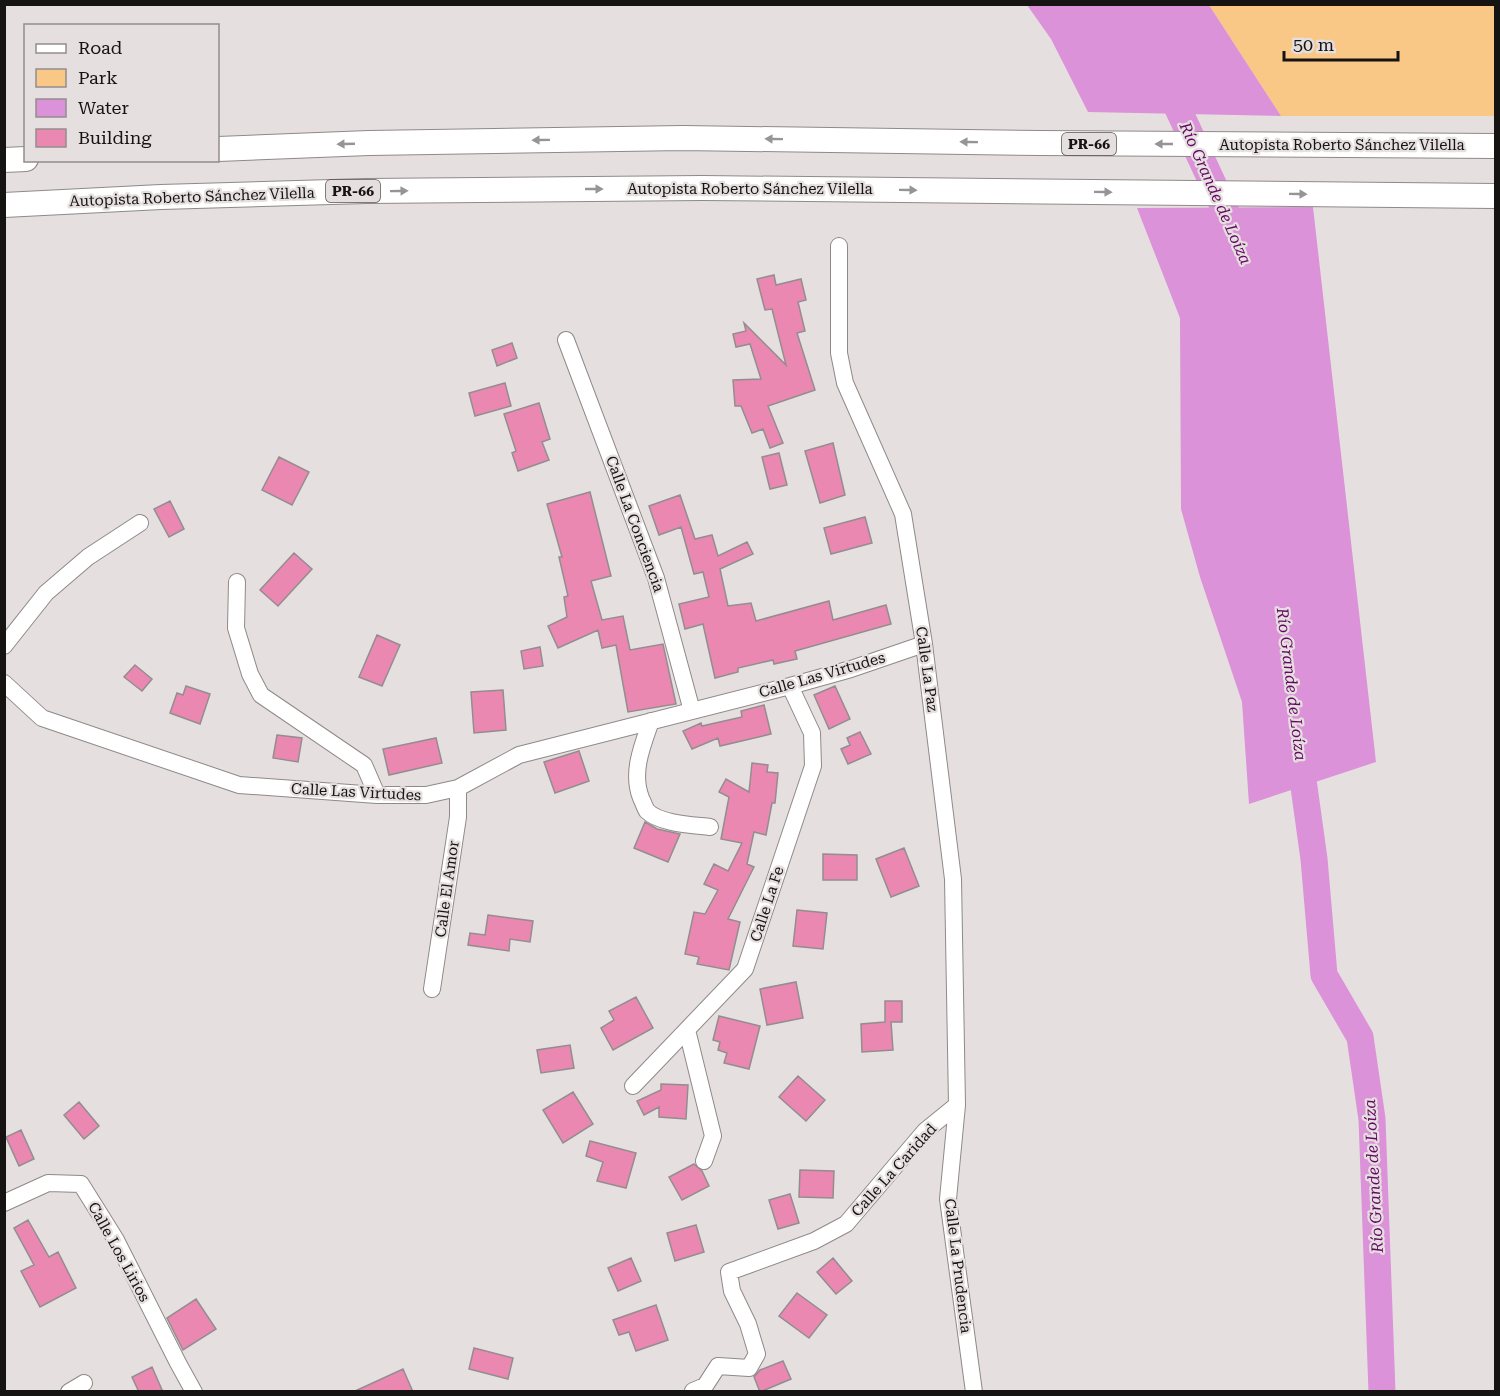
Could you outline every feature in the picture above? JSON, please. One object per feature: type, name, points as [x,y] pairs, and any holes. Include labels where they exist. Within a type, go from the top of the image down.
[{"type":"highway","name":"Autopista Roberto Sánchez Vilella","points":[[219,149],[393,143],[683,138],[1496,146]]},
{"type":"highway","points":[[4,159],[24,159]]},
{"type":"highway","name":"Autopista Roberto Sánchez Vilella","points":[[4,205],[161,197],[366,191],[702,188],[1496,196]]},
{"type":"street","points":[[4,211],[29,204]]},
{"type":"street","name":"Calle La Paz","points":[[839,246],[839,353],[845,383],[903,514],[924,644],[953,879],[957,1105]]},
{"type":"street","name":"Calle La Conciencia","points":[[567,340],[656,578],[692,711]]},
{"type":"street","points":[[4,646],[46,593],[88,557],[140,523]]},
{"type":"street","points":[[237,582],[236,627],[250,674],[261,695],[364,765],[377,795]]},
{"type":"street","name":"Calle Las Virtudes","points":[[4,683],[42,718],[239,785],[377,795],[426,795],[458,788],[519,755],[790,686],[851,669],[924,644]]},
{"type":"street","name":"Calle La Fe","points":[[633,1086],[745,969],[813,766],[812,733],[790,686]]},
{"type":"street","points":[[651,722],[636,775],[640,795],[647,811],[679,823],[710,827]]},
{"type":"street","name":"Calle El Amor","points":[[432,989],[458,817],[458,788]]},
{"type":"street","points":[[687,1030],[713,1136],[704,1161]]},
{"type":"street","name":"Calle La Caridad","points":[[693,1391],[705,1386],[718,1366],[749,1368],[757,1354],[748,1324],[732,1291],[729,1272],[814,1241],[846,1224],[925,1131],[957,1105]]},
{"type":"street","name":"Calle La Prudencia","points":[[957,1105],[948,1199],[974,1392]]},
{"type":"street","name":"Calle Los Lirios","points":[[4,1203],[48,1183],[81,1184],[116,1240],[194,1392]]},
{"type":"green space","points":[[1209,5],[1495,5],[1495,116],[1281,116]]},
{"type":"water","points":[[1027,5],[1209,5],[1281,116],[1088,112],[1051,39]]},
{"type":"water","points":[[1313,207],[1376,762],[1249,804],[1242,702],[1200,577],[1181,509],[1180,318],[1137,208]]},
{"type":"building","points":[[774,275],[776,285],[801,279],[806,300],[798,302],[805,331],[797,333],[815,390],[768,406],[783,443],[770,448],[763,429],[752,433],[741,406],[735,406],[733,380],[761,379],[750,344],[736,347],[733,334],[746,331],[744,323],[786,365],[772,309],[765,310],[757,279]]},
{"type":"building","points":[[512,343],[517,358],[497,366],[492,350]]},
{"type":"building","points":[[505,383],[511,406],[475,416],[469,393]]},
{"type":"building","points":[[539,403],[550,439],[542,442],[549,460],[518,471],[512,453],[516,451],[504,414]]},
{"type":"building","points":[[833,443],[845,495],[820,503],[805,451]]},
{"type":"building","points":[[779,453],[787,485],[770,489],[762,457]]},
{"type":"building","points":[[279,457],[309,472],[292,505],[262,490]]},
{"type":"building","points":[[590,492],[611,576],[591,581],[602,620],[623,616],[630,650],[663,644],[676,704],[628,712],[616,645],[602,648],[598,630],[558,648],[548,626],[567,617],[564,597],[568,596],[559,557],[562,557],[547,504]]},
{"type":"building","points":[[680,495],[695,539],[712,535],[718,556],[747,542],[753,554],[720,569],[728,606],[751,603],[756,621],[829,601],[833,620],[886,605],[891,624],[795,651],[797,659],[774,664],[773,660],[738,668],[738,672],[715,678],[703,624],[685,629],[679,604],[709,597],[703,572],[694,574],[681,527],[659,535],[649,506]]},
{"type":"building","points":[[170,501],[184,529],[169,537],[154,509]]},
{"type":"building","points":[[865,517],[872,543],[831,554],[824,528]]},
{"type":"building","points":[[294,553],[312,569],[278,606],[260,590]]},
{"type":"building","points":[[377,635],[400,645],[382,686],[359,677]]},
{"type":"building","points":[[540,647],[543,666],[524,669],[521,651]]},
{"type":"building","points":[[135,665],[152,679],[142,691],[124,677]]},
{"type":"building","points":[[186,686],[210,694],[200,724],[170,713],[177,693],[183,695]]},
{"type":"building","points":[[835,686],[850,719],[829,729],[814,695]]},
{"type":"building","points":[[503,690],[506,730],[474,733],[471,692]]},
{"type":"building","points":[[764,705],[771,734],[720,746],[718,738],[692,749],[683,731],[701,723],[702,726],[742,717],[741,711]]},
{"type":"building","points":[[860,732],[871,754],[848,764],[841,749],[850,745],[847,738]]},
{"type":"building","points":[[277,735],[302,738],[298,762],[273,758]]},
{"type":"building","points":[[436,738],[442,763],[389,775],[383,749]]},
{"type":"building","points":[[579,751],[589,781],[555,793],[544,762]]},
{"type":"building","points":[[752,763],[768,765],[767,772],[778,773],[775,803],[772,803],[766,835],[754,832],[747,864],[754,867],[728,919],[740,922],[729,970],[697,964],[699,957],[685,954],[694,912],[705,914],[718,890],[704,884],[714,864],[728,871],[742,843],[721,839],[729,797],[719,792],[726,779],[749,792]]},
{"type":"building","points":[[645,822],[657,829],[680,834],[668,862],[634,848]]},
{"type":"building","points":[[904,848],[919,886],[891,897],[876,859]]},
{"type":"building","points":[[823,854],[857,855],[857,880],[823,880]]},
{"type":"building","points":[[797,910],[827,913],[823,949],[793,946]]},
{"type":"building","points":[[488,915],[533,921],[530,942],[510,939],[509,951],[468,945],[470,933],[485,935]]},
{"type":"building","points":[[796,982],[803,1018],[767,1025],[760,989]]},
{"type":"building","points":[[636,997],[653,1028],[613,1050],[601,1028],[614,1020],[609,1011]]},
{"type":"building","points":[[885,1001],[902,1001],[902,1022],[891,1022],[893,1050],[862,1052],[861,1024],[885,1022]]},
{"type":"building","points":[[719,1016],[760,1026],[749,1069],[724,1063],[727,1053],[718,1050],[720,1042],[713,1040]]},
{"type":"building","points":[[570,1045],[574,1068],[541,1073],[537,1050]]},
{"type":"building","points":[[798,1076],[825,1100],[806,1121],[779,1097]]},
{"type":"building","points":[[661,1084],[688,1085],[686,1119],[659,1117],[659,1107],[644,1115],[637,1101],[661,1090]]},
{"type":"building","points":[[573,1092],[593,1124],[563,1143],[543,1110]]},
{"type":"building","points":[[79,1102],[99,1126],[84,1139],[64,1115]]},
{"type":"building","points":[[21,1130],[34,1159],[19,1166],[6,1137]]},
{"type":"building","points":[[590,1141],[636,1153],[626,1188],[597,1181],[603,1162],[586,1156]]},
{"type":"building","points":[[694,1164],[702,1171],[709,1186],[682,1200],[669,1177]]},
{"type":"building","points":[[800,1170],[834,1171],[833,1198],[799,1197]]},
{"type":"building","points":[[790,1194],[799,1223],[778,1229],[769,1200]]},
{"type":"building","points":[[28,1220],[49,1257],[58,1252],[76,1288],[40,1307],[21,1271],[34,1265],[14,1228]]},
{"type":"building","points":[[696,1225],[704,1252],[675,1261],[667,1233]]},
{"type":"building","points":[[631,1258],[641,1281],[618,1291],[608,1268]]},
{"type":"building","points":[[833,1258],[852,1281],[836,1294],[817,1272]]},
{"type":"building","points":[[797,1293],[827,1315],[809,1338],[779,1316]]},
{"type":"building","points":[[196,1299],[216,1329],[183,1350],[167,1318]]},
{"type":"building","points":[[656,1305],[668,1340],[636,1351],[629,1332],[619,1335],[613,1320]]},
{"type":"building","points":[[474,1348],[513,1358],[508,1379],[469,1369]]},
{"type":"building","points":[[783,1361],[791,1379],[760,1392],[754,1377],[760,1370]]},
{"type":"building","points":[[152,1367],[163,1392],[139,1392],[132,1377]]},
{"type":"building","points":[[403,1369],[413,1392],[353,1392]]},
{"type":"waterway","name":"Río Grande de Loíza","points":[[1163,83],[1174,100],[1239,240]]},
{"type":"waterway","name":"Río Grande de Loíza","points":[[1299,751],[1314,859],[1324,975],[1360,1037],[1372,1119],[1382,1392]]}]
